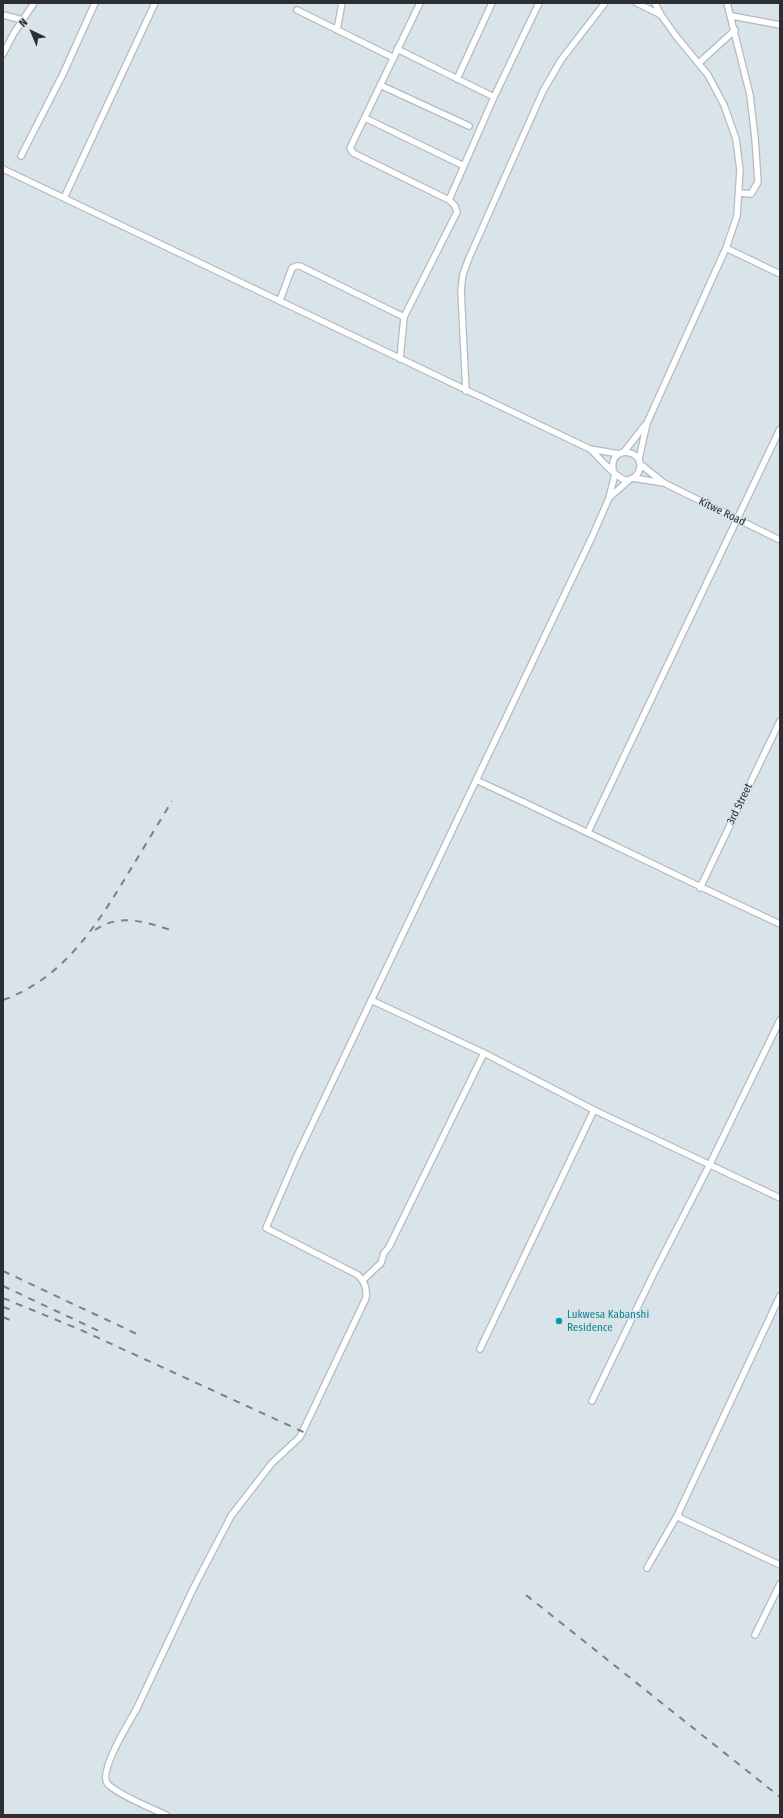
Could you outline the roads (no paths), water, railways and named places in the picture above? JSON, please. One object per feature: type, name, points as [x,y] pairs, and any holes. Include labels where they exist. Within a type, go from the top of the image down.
[{"type":"street","points":[[3,54],[34,3]]},
{"type":"street","points":[[21,156],[63,74],[95,3]]},
{"type":"street","points":[[64,198],[155,3]]},
{"type":"street","points":[[337,30],[342,3]]},
{"type":"street","points":[[400,359],[404,317],[458,212],[449,200],[353,154],[350,148],[420,3]]},
{"type":"street","points":[[457,78],[492,3]]},
{"type":"street","points":[[449,200],[494,97],[539,3]]},
{"type":"street","points":[[466,391],[461,290],[463,274],[543,91],[561,60],[605,3]]},
{"type":"street","points":[[637,3],[661,15]]},
{"type":"street","points":[[609,498],[639,472],[639,462],[647,423],[726,248],[737,216],[740,170],[736,139],[724,105],[708,76],[661,15],[655,3]]},
{"type":"street","points":[[727,3],[732,16],[750,95],[758,182],[751,194],[739,193]]},
{"type":"street","points":[[297,10],[394,58]]},
{"type":"street","points":[[3,15],[23,20]]},
{"type":"street","points":[[732,16],[780,25]]},
{"type":"street","points":[[699,63],[735,30]]},
{"type":"street","points":[[398,49],[494,97]]},
{"type":"street","points":[[380,85],[469,126]]},
{"type":"street","points":[[365,118],[464,166]]},
{"type":"street","points":[[3,169],[590,449],[632,453],[639,462]]},
{"type":"street","points":[[726,248],[780,274]]},
{"type":"street","points":[[280,300],[292,268],[300,266],[404,317]]},
{"type":"street","points":[[166,1815],[118,1791],[108,1783],[106,1779],[106,1772],[120,1738],[136,1710],[191,1594],[231,1516],[272,1463],[300,1437],[361,1312],[366,1298],[367,1288],[363,1280],[348,1268],[266,1228],[296,1156],[372,1000],[609,498],[614,472],[613,461],[622,453],[647,423]]},
{"type":"street","points":[[588,832],[780,429]]},
{"type":"street","points":[[590,449],[619,478],[631,479]]},
{"type":"street","name":"Kitwe Road","points":[[639,462],[664,483],[780,540]]},
{"type":"street","name":"Kitwe Road","points":[[631,479],[664,483]]},
{"type":"street","name":"3rd Street","points":[[700,888],[780,721]]},
{"type":"street","points":[[476,780],[588,832],[700,888],[780,924]]},
{"type":"street","points":[[372,1000],[484,1053],[594,1110],[780,1198]]},
{"type":"street","points":[[592,1401],[780,1020]]},
{"type":"street","points":[[363,1280],[381,1263],[384,1253],[390,1247],[484,1053]]},
{"type":"street","points":[[480,1349],[594,1110]]},
{"type":"street","points":[[647,1568],[678,1514],[780,1296]]},
{"type":"street","points":[[678,1514],[680,1518],[780,1565]]},
{"type":"street","points":[[755,1634],[780,1584]]},
{"type":"railway","points":[[3,1000],[24,991],[43,979],[75,950],[102,915],[172,801]]},
{"type":"railway","points":[[95,930],[104,925],[123,920],[152,924],[171,930]]},
{"type":"railway","points":[[3,1271],[141,1336]]},
{"type":"railway","points":[[3,1286],[101,1332]]},
{"type":"railway","points":[[3,1298],[81,1330],[310,1435]]},
{"type":"railway","points":[[3,1307],[15,1311]]},
{"type":"railway","points":[[3,1317],[10,1320]]},
{"type":"railway","points":[[526,1595],[780,1797]]},
{"type":"place","name":"Lukwesa Kabanshi Residence","points":[[559,1321]]}]
